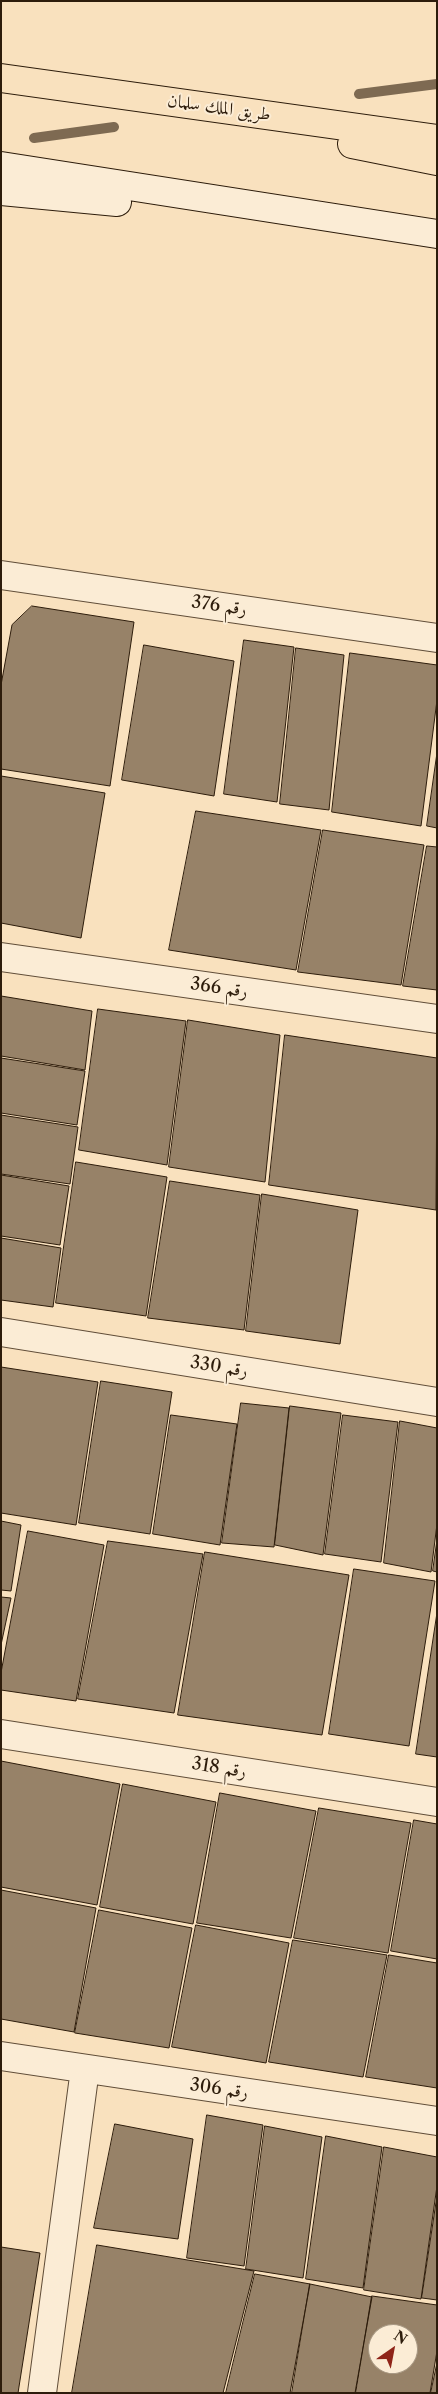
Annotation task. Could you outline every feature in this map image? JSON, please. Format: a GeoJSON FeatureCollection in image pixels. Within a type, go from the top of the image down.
{"type":"FeatureCollection","features":[{"type":"Feature","properties":{"kind":"highway","name":"طريق الملك سلمان"},"geometry":{"type":"LineString","coordinates":[[1,78],[437,139]]}},
{"type":"Feature","properties":{"kind":"highway"},"geometry":{"type":"LineString","coordinates":[[106,92],[437,161]]}},
{"type":"Feature","properties":{"kind":"street"},"geometry":{"type":"LineString","coordinates":[[1,166],[437,234]]}},
{"type":"Feature","properties":{"kind":"street"},"geometry":{"type":"LineString","coordinates":[[1,191],[388,227]]}},
{"type":"Feature","properties":{"kind":"street","name":"رقم 376"},"geometry":{"type":"LineString","coordinates":[[1,575],[437,638]]}},
{"type":"Feature","properties":{"kind":"street","name":"رقم 366"},"geometry":{"type":"LineString","coordinates":[[1,958],[437,1019]]}},
{"type":"Feature","properties":{"kind":"street","name":"رقم 330"},"geometry":{"type":"LineString","coordinates":[[1,1332],[437,1402]]}},
{"type":"Feature","properties":{"kind":"street","name":"رقم 318"},"geometry":{"type":"LineString","coordinates":[[1,1734],[437,1802]]}},
{"type":"Feature","properties":{"kind":"street","name":"رقم 306"},"geometry":{"type":"LineString","coordinates":[[1,2056],[437,2121]]}},
{"type":"Feature","properties":{"kind":"street"},"geometry":{"type":"LineString","coordinates":[[42,2393],[85,2069]]}},
{"type":"Feature","properties":{"kind":"building"},"geometry":{"type":"Polygon","coordinates":[[[32,606],[134,622],[110,786],[1,769],[1,685],[12,625],[32,606]]]}},
{"type":"Feature","properties":{"kind":"building"},"geometry":{"type":"Polygon","coordinates":[[[244,640],[294,647],[277,802],[224,794],[244,640]]]}},
{"type":"Feature","properties":{"kind":"building"},"geometry":{"type":"Polygon","coordinates":[[[144,645],[234,661],[214,796],[122,780],[144,645]]]}},
{"type":"Feature","properties":{"kind":"building"},"geometry":{"type":"Polygon","coordinates":[[[296,648],[344,655],[329,810],[280,804],[296,648]]]}},
{"type":"Feature","properties":{"kind":"building"},"geometry":{"type":"Polygon","coordinates":[[[350,653],[437,665],[437,700],[421,826],[332,812],[350,653]]]}},
{"type":"Feature","properties":{"kind":"building"},"geometry":{"type":"Polygon","coordinates":[[[437,753],[437,828],[427,826],[437,753]]]}},
{"type":"Feature","properties":{"kind":"building"},"geometry":{"type":"Polygon","coordinates":[[[1,776],[105,793],[81,938],[1,923],[1,776]]]}},
{"type":"Feature","properties":{"kind":"building"},"geometry":{"type":"Polygon","coordinates":[[[196,811],[321,830],[296,970],[169,950],[196,811]]]}},
{"type":"Feature","properties":{"kind":"building"},"geometry":{"type":"Polygon","coordinates":[[[323,830],[424,845],[401,985],[298,972],[323,830]]]}},
{"type":"Feature","properties":{"kind":"building"},"geometry":{"type":"Polygon","coordinates":[[[427,846],[437,847],[437,990],[403,986],[427,846]]]}},
{"type":"Feature","properties":{"kind":"building"},"geometry":{"type":"Polygon","coordinates":[[[1,996],[92,1011],[85,1070],[1,1056],[1,996]]]}},
{"type":"Feature","properties":{"kind":"building"},"geometry":{"type":"Polygon","coordinates":[[[98,1009],[186,1021],[167,1165],[79,1150],[98,1009]]]}},
{"type":"Feature","properties":{"kind":"building"},"geometry":{"type":"Polygon","coordinates":[[[188,1020],[280,1035],[265,1182],[169,1167],[188,1020]]]}},
{"type":"Feature","properties":{"kind":"building"},"geometry":{"type":"Polygon","coordinates":[[[285,1035],[437,1058],[436,1210],[269,1185],[285,1035]]]}},
{"type":"Feature","properties":{"kind":"building"},"geometry":{"type":"Polygon","coordinates":[[[1,1058],[85,1071],[77,1125],[1,1113],[1,1058]]]}},
{"type":"Feature","properties":{"kind":"building"},"geometry":{"type":"Polygon","coordinates":[[[1,1115],[78,1127],[70,1184],[1,1174],[1,1115]]]}},
{"type":"Feature","properties":{"kind":"building"},"geometry":{"type":"Polygon","coordinates":[[[76,1162],[167,1177],[146,1316],[56,1303],[76,1162]]]}},
{"type":"Feature","properties":{"kind":"building"},"geometry":{"type":"Polygon","coordinates":[[[1,1175],[69,1186],[60,1245],[1,1236],[1,1175]]]}},
{"type":"Feature","properties":{"kind":"building"},"geometry":{"type":"Polygon","coordinates":[[[170,1181],[260,1195],[244,1330],[148,1318],[170,1181]]]}},
{"type":"Feature","properties":{"kind":"building"},"geometry":{"type":"Polygon","coordinates":[[[262,1194],[358,1210],[340,1344],[246,1331],[262,1194]]]}},
{"type":"Feature","properties":{"kind":"building"},"geometry":{"type":"Polygon","coordinates":[[[1,1238],[61,1248],[53,1307],[1,1300],[1,1238]]]}},
{"type":"Feature","properties":{"kind":"building"},"geometry":{"type":"Polygon","coordinates":[[[1,1367],[98,1382],[76,1525],[1,1513],[1,1367]]]}},
{"type":"Feature","properties":{"kind":"building"},"geometry":{"type":"Polygon","coordinates":[[[101,1381],[172,1392],[150,1534],[79,1523],[101,1381]]]}},
{"type":"Feature","properties":{"kind":"building"},"geometry":{"type":"Polygon","coordinates":[[[241,1403],[289,1408],[274,1547],[222,1543],[241,1403]]]}},
{"type":"Feature","properties":{"kind":"building"},"geometry":{"type":"Polygon","coordinates":[[[290,1406],[341,1413],[323,1555],[275,1545],[290,1406]]]}},
{"type":"Feature","properties":{"kind":"building"},"geometry":{"type":"Polygon","coordinates":[[[171,1415],[237,1424],[220,1545],[153,1534],[171,1415]]]}},
{"type":"Feature","properties":{"kind":"building"},"geometry":{"type":"Polygon","coordinates":[[[343,1415],[398,1422],[381,1562],[325,1554],[343,1415]]]}},
{"type":"Feature","properties":{"kind":"building"},"geometry":{"type":"Polygon","coordinates":[[[400,1421],[437,1428],[437,1524],[431,1572],[384,1563],[400,1421]]]}},
{"type":"Feature","properties":{"kind":"building"},"geometry":{"type":"Polygon","coordinates":[[[1,1521],[21,1525],[11,1591],[1,1590],[1,1521]]]}},
{"type":"Feature","properties":{"kind":"building"},"geometry":{"type":"Polygon","coordinates":[[[28,1531],[104,1545],[76,1701],[1,1690],[1,1673],[28,1531]]]}},
{"type":"Feature","properties":{"kind":"building"},"geometry":{"type":"Polygon","coordinates":[[[437,1540],[437,1572],[433,1571],[437,1540]]]}},
{"type":"Feature","properties":{"kind":"building"},"geometry":{"type":"Polygon","coordinates":[[[108,1541],[203,1554],[174,1713],[78,1699],[108,1541]]]}},
{"type":"Feature","properties":{"kind":"building"},"geometry":{"type":"Polygon","coordinates":[[[205,1552],[349,1575],[322,1735],[178,1715],[205,1552]]]}},
{"type":"Feature","properties":{"kind":"building"},"geometry":{"type":"Polygon","coordinates":[[[354,1569],[435,1581],[409,1746],[329,1734],[354,1569]]]}},
{"type":"Feature","properties":{"kind":"building"},"geometry":{"type":"Polygon","coordinates":[[[1,1597],[11,1598],[1,1645],[1,1597]]]}},
{"type":"Feature","properties":{"kind":"building"},"geometry":{"type":"Polygon","coordinates":[[[437,1613],[437,1757],[416,1754],[437,1613]]]}},
{"type":"Feature","properties":{"kind":"building"},"geometry":{"type":"Polygon","coordinates":[[[1,1761],[120,1784],[97,1905],[1,1887],[1,1761]]]}},
{"type":"Feature","properties":{"kind":"building"},"geometry":{"type":"Polygon","coordinates":[[[123,1784],[216,1802],[193,1924],[100,1907],[123,1784]]]}},
{"type":"Feature","properties":{"kind":"building"},"geometry":{"type":"Polygon","coordinates":[[[220,1793],[316,1811],[291,1938],[197,1923],[220,1793]]]}},
{"type":"Feature","properties":{"kind":"building"},"geometry":{"type":"Polygon","coordinates":[[[319,1808],[411,1823],[388,1953],[294,1938],[319,1808]]]}},
{"type":"Feature","properties":{"kind":"building"},"geometry":{"type":"Polygon","coordinates":[[[414,1820],[437,1824],[437,1959],[391,1951],[414,1820]]]}},
{"type":"Feature","properties":{"kind":"building"},"geometry":{"type":"Polygon","coordinates":[[[1,1890],[96,1908],[74,2032],[1,2019],[1,1890]]]}},
{"type":"Feature","properties":{"kind":"building"},"geometry":{"type":"Polygon","coordinates":[[[99,1910],[192,1928],[169,2048],[75,2033],[99,1910]]]}},
{"type":"Feature","properties":{"kind":"building"},"geometry":{"type":"Polygon","coordinates":[[[196,1925],[289,1943],[266,2063],[172,2047],[196,1925]]]}},
{"type":"Feature","properties":{"kind":"building"},"geometry":{"type":"Polygon","coordinates":[[[293,1940],[387,1955],[363,2077],[269,2062],[293,1940]]]}},
{"type":"Feature","properties":{"kind":"building"},"geometry":{"type":"Polygon","coordinates":[[[389,1955],[437,1963],[437,2088],[366,2077],[389,1955]]]}},
{"type":"Feature","properties":{"kind":"building"},"geometry":{"type":"Polygon","coordinates":[[[207,2115],[263,2125],[244,2266],[187,2258],[207,2115]]]}},
{"type":"Feature","properties":{"kind":"building"},"geometry":{"type":"Polygon","coordinates":[[[115,2124],[193,2139],[178,2239],[94,2228],[115,2124]]]}},
{"type":"Feature","properties":{"kind":"building"},"geometry":{"type":"Polygon","coordinates":[[[265,2126],[322,2137],[303,2278],[246,2269],[265,2126]]]}},
{"type":"Feature","properties":{"kind":"building"},"geometry":{"type":"Polygon","coordinates":[[[326,2136],[382,2147],[363,2288],[306,2279],[326,2136]]]}},
{"type":"Feature","properties":{"kind":"building"},"geometry":{"type":"Polygon","coordinates":[[[384,2147],[437,2157],[437,2186],[421,2299],[364,2290],[384,2147]]]}},
{"type":"Feature","properties":{"kind":"building"},"geometry":{"type":"Polygon","coordinates":[[[437,2196],[437,2300],[422,2298],[437,2196]]]}},
{"type":"Feature","properties":{"kind":"building"},"geometry":{"type":"Polygon","coordinates":[[[97,2245],[254,2271],[223,2393],[72,2393],[97,2245]]]}},
{"type":"Feature","properties":{"kind":"building"},"geometry":{"type":"Polygon","coordinates":[[[1,2247],[40,2253],[18,2393],[1,2393],[1,2247]]]}},
{"type":"Feature","properties":{"kind":"building"},"geometry":{"type":"Polygon","coordinates":[[[255,2274],[310,2284],[290,2393],[226,2393],[255,2274]]]}},
{"type":"Feature","properties":{"kind":"building"},"geometry":{"type":"Polygon","coordinates":[[[310,2284],[372,2297],[355,2393],[292,2393],[310,2284]]]}},
{"type":"Feature","properties":{"kind":"building"},"geometry":{"type":"Polygon","coordinates":[[[372,2296],[437,2305],[437,2351],[430,2393],[356,2393],[372,2296]]]}},
{"type":"Feature","properties":{"kind":"building"},"geometry":{"type":"Polygon","coordinates":[[[437,2363],[437,2393],[431,2393],[437,2363]]]}},
{"type":"Feature","properties":{"kind":"waterway"},"geometry":{"type":"LineString","coordinates":[[359,94],[437,84]]}},
{"type":"Feature","properties":{"kind":"waterway"},"geometry":{"type":"LineString","coordinates":[[34,138],[114,127]]}}]}
